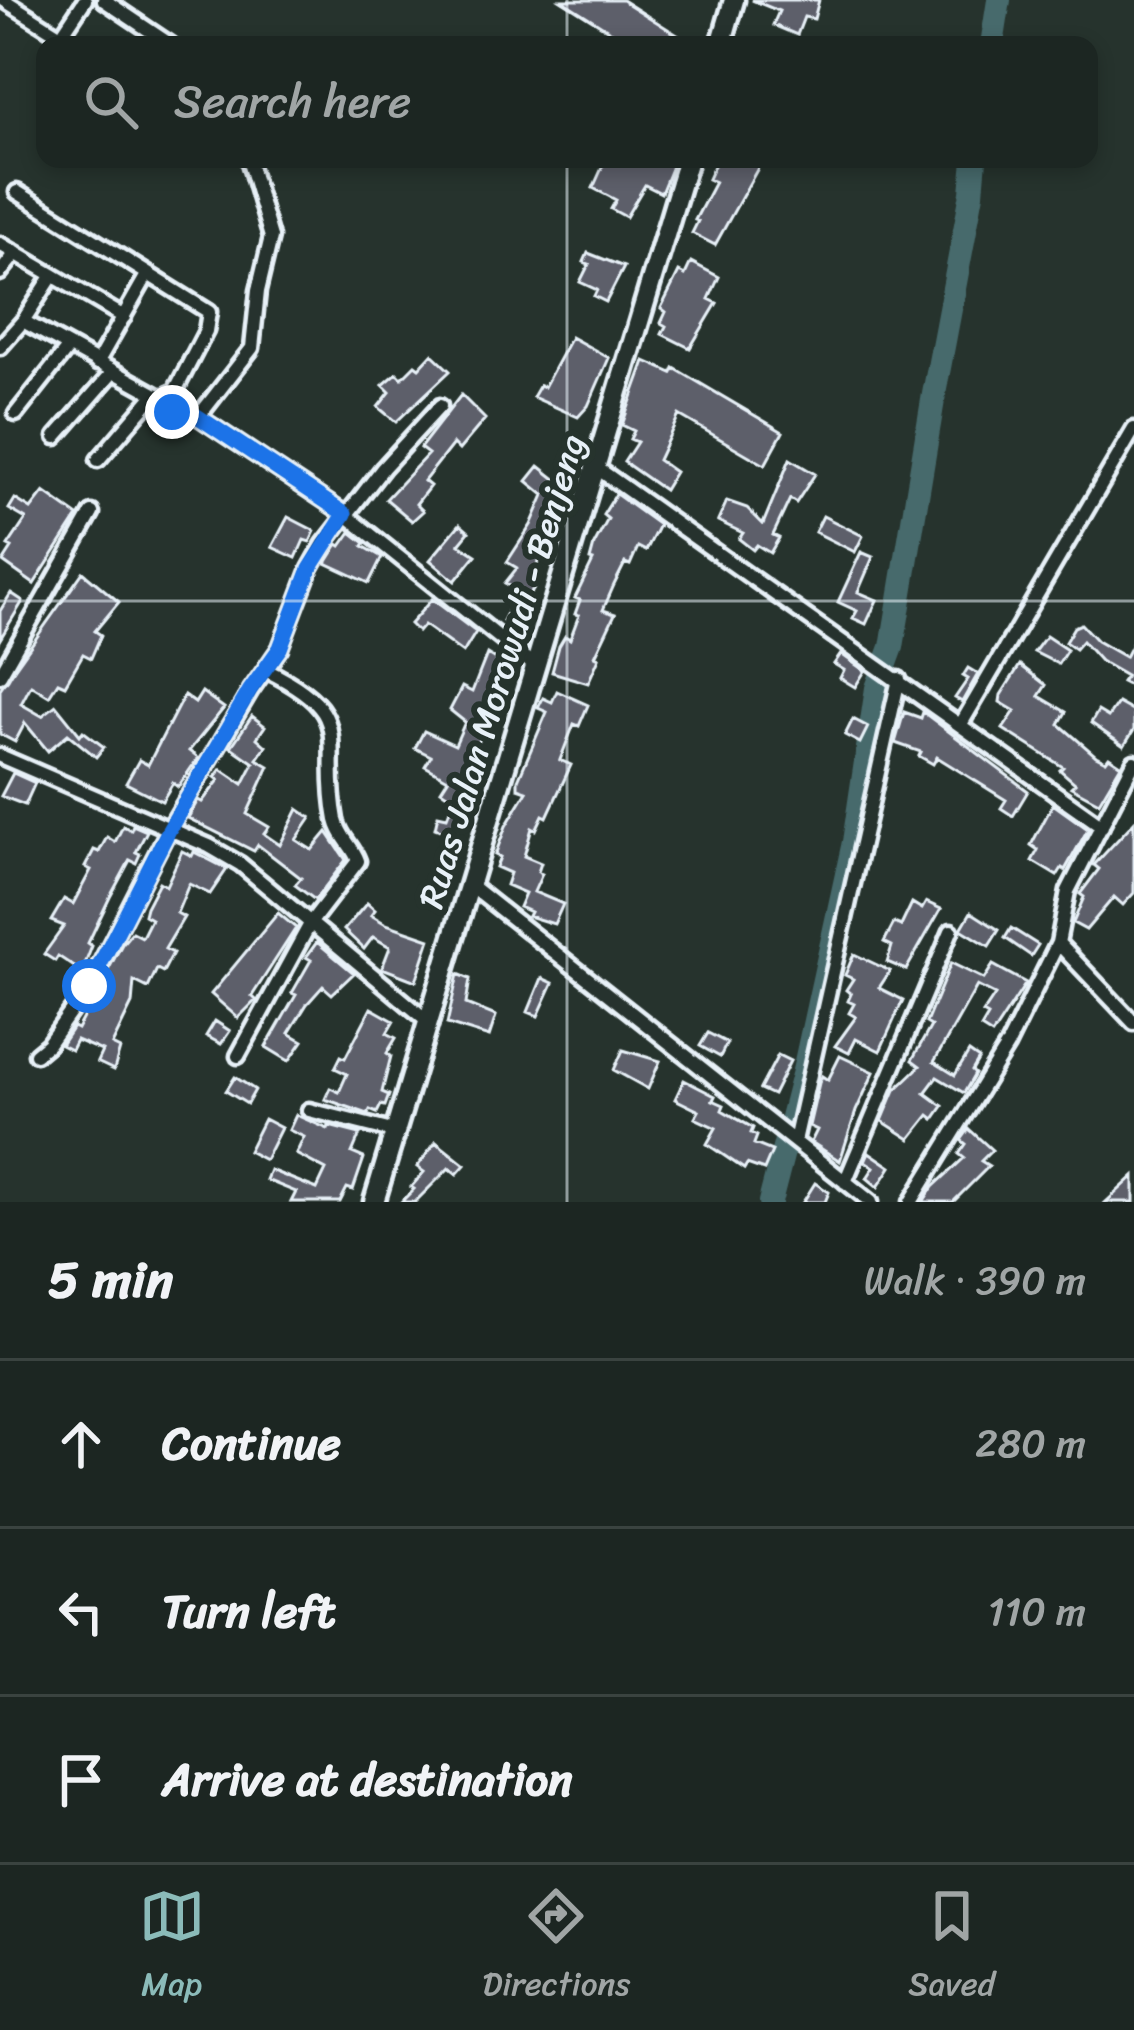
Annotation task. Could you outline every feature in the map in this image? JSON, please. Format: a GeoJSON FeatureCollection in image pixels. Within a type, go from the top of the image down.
{"type":"FeatureCollection","features":[{"type":"Feature","properties":{"kind":"main road"},"geometry":{"type":"LineString","coordinates":[[724,36],[734,0]]}},
{"type":"Feature","properties":{"kind":"main road","name":"Ruas Jalan Morowudi - Benjeng"},"geometry":{"type":"LineString","coordinates":[[374,1202],[685,168]]}},
{"type":"Feature","properties":{"kind":"street"},"geometry":{"type":"LineString","coordinates":[[4,0],[62,36],[86,0]]}},
{"type":"Feature","properties":{"kind":"street"},"geometry":{"type":"LineString","coordinates":[[104,0],[158,36]]}},
{"type":"Feature","properties":{"kind":"street"},"geometry":{"type":"LineString","coordinates":[[199,416],[252,348],[258,291],[272,237],[251,168]]}},
{"type":"Feature","properties":{"kind":"street"},"geometry":{"type":"LineString","coordinates":[[16,192],[209,312],[211,319],[169,398],[98,460]]}},
{"type":"Feature","properties":{"kind":"street"},"geometry":{"type":"LineString","coordinates":[[0,244],[124,316]]}},
{"type":"Feature","properties":{"kind":"street"},"geometry":{"type":"LineString","coordinates":[[0,273],[16,253]]}},
{"type":"Feature","properties":{"kind":"street"},"geometry":{"type":"LineString","coordinates":[[0,347],[53,275]]}},
{"type":"Feature","properties":{"kind":"street"},"geometry":{"type":"LineString","coordinates":[[97,363],[147,275]]}},
{"type":"Feature","properties":{"kind":"street"},"geometry":{"type":"LineString","coordinates":[[23,321],[169,398],[345,514],[536,667]]}},
{"type":"Feature","properties":{"kind":"street"},"geometry":{"type":"LineString","coordinates":[[16,414],[68,348]]}},
{"type":"Feature","properties":{"kind":"street"},"geometry":{"type":"LineString","coordinates":[[56,437],[113,372]]}},
{"type":"Feature","properties":{"kind":"street"},"geometry":{"type":"LineString","coordinates":[[36,1054],[89,986],[169,830],[292,624],[310,569],[345,514],[440,406]]}},
{"type":"Feature","properties":{"kind":"street"},"geometry":{"type":"LineString","coordinates":[[961,724],[1134,429]]}},
{"type":"Feature","properties":{"kind":"street"},"geometry":{"type":"LineString","coordinates":[[597,468],[1102,826]]}},
{"type":"Feature","properties":{"kind":"street"},"geometry":{"type":"LineString","coordinates":[[0,674],[92,513]]}},
{"type":"Feature","properties":{"kind":"street"},"geometry":{"type":"LineString","coordinates":[[238,1056],[311,922],[358,861],[338,826],[332,790],[333,732],[327,713],[302,687],[266,670]]}},
{"type":"Feature","properties":{"kind":"street"},"geometry":{"type":"LineString","coordinates":[[796,1141],[899,679]]}},
{"type":"Feature","properties":{"kind":"street"},"geometry":{"type":"LineString","coordinates":[[0,756],[241,864],[429,1022]]}},
{"type":"Feature","properties":{"kind":"street"},"geometry":{"type":"LineString","coordinates":[[911,1202],[1006,1046],[1058,943],[1068,891],[1134,762]]}},
{"type":"Feature","properties":{"kind":"street"},"geometry":{"type":"LineString","coordinates":[[471,886],[872,1202]]}},
{"type":"Feature","properties":{"kind":"street"},"geometry":{"type":"LineString","coordinates":[[845,1182],[951,932]]}},
{"type":"Feature","properties":{"kind":"street"},"geometry":{"type":"LineString","coordinates":[[1058,943],[1134,1023]]}},
{"type":"Feature","properties":{"kind":"street"},"geometry":{"type":"LineString","coordinates":[[309,1110],[396,1132]]}},
{"type":"Feature","properties":{"kind":"building"},"geometry":{"type":"Polygon","coordinates":[[[561,0],[622,0],[679,36],[618,36],[561,0]]]}},
{"type":"Feature","properties":{"kind":"building"},"geometry":{"type":"Polygon","coordinates":[[[752,0],[819,0],[814,19],[804,17],[797,35],[773,25],[779,11],[752,0]]]}},
{"type":"Feature","properties":{"kind":"building"},"geometry":{"type":"Polygon","coordinates":[[[602,168],[671,168],[661,193],[645,185],[626,217],[611,209],[616,200],[593,188],[602,168]]]}},
{"type":"Feature","properties":{"kind":"building"},"geometry":{"type":"Polygon","coordinates":[[[713,168],[758,168],[715,245],[692,233],[715,182],[708,179],[713,168]]]}},
{"type":"Feature","properties":{"kind":"building"},"geometry":{"type":"Polygon","coordinates":[[[588,253],[624,267],[606,302],[594,296],[597,290],[580,282],[589,264],[584,262],[588,253]]]}},
{"type":"Feature","properties":{"kind":"building"},"geometry":{"type":"Polygon","coordinates":[[[691,262],[719,277],[709,299],[717,303],[690,348],[662,334],[666,312],[661,308],[679,272],[685,275],[691,262]]]}},
{"type":"Feature","properties":{"kind":"building"},"geometry":{"type":"Polygon","coordinates":[[[571,337],[609,358],[588,406],[578,417],[533,397],[540,385],[544,387],[571,337]]]}},
{"type":"Feature","properties":{"kind":"building"},"geometry":{"type":"Polygon","coordinates":[[[432,354],[450,371],[396,422],[378,407],[390,392],[383,385],[397,373],[402,378],[415,365],[419,368],[432,354]]]}},
{"type":"Feature","properties":{"kind":"building"},"geometry":{"type":"Polygon","coordinates":[[[645,361],[672,373],[674,368],[783,432],[765,465],[679,415],[658,460],[675,472],[664,490],[624,462],[637,442],[630,439],[634,431],[622,425],[645,361]]]}},
{"type":"Feature","properties":{"kind":"building"},"geometry":{"type":"Polygon","coordinates":[[[461,395],[485,419],[459,450],[453,444],[424,481],[430,486],[416,504],[423,511],[412,521],[386,499],[428,454],[420,448],[461,395]]]}},
{"type":"Feature","properties":{"kind":"building"},"geometry":{"type":"Polygon","coordinates":[[[790,459],[815,474],[796,503],[790,499],[770,553],[757,545],[753,550],[739,539],[743,533],[718,521],[727,501],[747,508],[763,524],[790,459]]]}},
{"type":"Feature","properties":{"kind":"building"},"geometry":{"type":"Polygon","coordinates":[[[539,466],[573,493],[553,513],[557,515],[545,538],[551,541],[527,583],[534,588],[512,627],[503,621],[518,591],[505,583],[517,568],[507,562],[544,495],[527,481],[539,466]]]}},
{"type":"Feature","properties":{"kind":"building"},"geometry":{"type":"Polygon","coordinates":[[[44,492],[78,516],[34,584],[3,562],[26,519],[9,509],[15,499],[31,509],[44,492]]]}},
{"type":"Feature","properties":{"kind":"building"},"geometry":{"type":"Polygon","coordinates":[[[616,494],[659,525],[646,551],[638,547],[614,585],[603,610],[615,614],[588,683],[552,672],[559,646],[565,636],[570,639],[579,615],[575,614],[580,600],[575,598],[608,519],[603,515],[616,494]]]}},
{"type":"Feature","properties":{"kind":"building"},"geometry":{"type":"Polygon","coordinates":[[[823,516],[863,536],[855,552],[815,532],[823,516]]]}},
{"type":"Feature","properties":{"kind":"building"},"geometry":{"type":"Polygon","coordinates":[[[288,517],[315,531],[310,542],[304,540],[296,558],[272,547],[288,517]]]}},
{"type":"Feature","properties":{"kind":"building"},"geometry":{"type":"Polygon","coordinates":[[[460,524],[469,532],[459,544],[476,555],[455,581],[430,560],[460,524]]]}},
{"type":"Feature","properties":{"kind":"building"},"geometry":{"type":"Polygon","coordinates":[[[351,532],[382,557],[369,583],[326,563],[351,532]]]}},
{"type":"Feature","properties":{"kind":"building"},"geometry":{"type":"Polygon","coordinates":[[[861,552],[873,557],[858,592],[877,600],[866,624],[853,618],[857,611],[838,602],[861,552]]]}},
{"type":"Feature","properties":{"kind":"building"},"geometry":{"type":"Polygon","coordinates":[[[83,572],[119,602],[95,631],[101,635],[91,658],[83,654],[65,685],[58,682],[49,696],[31,685],[21,704],[42,716],[56,705],[80,735],[83,731],[104,747],[96,757],[68,734],[48,751],[25,723],[15,742],[0,734],[0,689],[83,572]]]}},
{"type":"Feature","properties":{"kind":"building"},"geometry":{"type":"Polygon","coordinates":[[[11,593],[23,601],[0,639],[0,611],[11,593]]]}},
{"type":"Feature","properties":{"kind":"building"},"geometry":{"type":"Polygon","coordinates":[[[432,599],[476,632],[463,653],[424,625],[418,632],[410,624],[432,599]]]}},
{"type":"Feature","properties":{"kind":"building"},"geometry":{"type":"Polygon","coordinates":[[[1081,624],[1097,641],[1125,657],[1134,640],[1134,688],[1082,641],[1075,649],[1065,642],[1081,624]]]}},
{"type":"Feature","properties":{"kind":"building"},"geometry":{"type":"Polygon","coordinates":[[[1046,636],[1067,650],[1058,664],[1034,652],[1046,636]]]}},
{"type":"Feature","properties":{"kind":"building"},"geometry":{"type":"Polygon","coordinates":[[[487,654],[510,668],[492,700],[499,703],[473,752],[481,756],[453,798],[441,790],[448,779],[425,766],[431,756],[415,748],[424,731],[455,745],[465,722],[450,710],[462,687],[472,692],[487,654]]]}},
{"type":"Feature","properties":{"kind":"building"},"geometry":{"type":"Polygon","coordinates":[[[841,654],[865,671],[855,687],[840,678],[844,670],[834,664],[841,654]]]}},
{"type":"Feature","properties":{"kind":"building"},"geometry":{"type":"Polygon","coordinates":[[[1020,665],[1046,685],[1039,696],[1066,712],[1059,724],[1096,756],[1121,765],[1099,802],[1071,787],[1075,783],[1060,770],[1063,767],[1003,729],[1015,711],[1000,702],[1001,695],[1020,665]]]}},
{"type":"Feature","properties":{"kind":"building"},"geometry":{"type":"Polygon","coordinates":[[[968,668],[978,674],[962,702],[955,698],[968,679],[963,676],[968,668]]]}},
{"type":"Feature","properties":{"kind":"building"},"geometry":{"type":"Polygon","coordinates":[[[557,691],[588,705],[579,726],[574,724],[560,760],[571,765],[547,817],[543,815],[536,830],[532,828],[524,856],[541,863],[534,892],[563,904],[554,924],[528,916],[530,912],[519,907],[525,893],[506,885],[510,873],[496,867],[500,857],[495,855],[527,791],[518,788],[518,780],[547,712],[538,708],[543,698],[552,702],[557,691]]]}},
{"type":"Feature","properties":{"kind":"building"},"geometry":{"type":"Polygon","coordinates":[[[202,692],[224,708],[189,751],[198,758],[178,787],[173,783],[162,801],[126,783],[139,760],[148,765],[184,695],[195,703],[202,692]]]}},
{"type":"Feature","properties":{"kind":"building"},"geometry":{"type":"Polygon","coordinates":[[[1118,703],[1134,712],[1134,730],[1124,746],[1091,723],[1098,711],[1108,717],[1118,703]]]}},
{"type":"Feature","properties":{"kind":"building"},"geometry":{"type":"Polygon","coordinates":[[[904,712],[921,718],[923,712],[1028,791],[1013,816],[1001,808],[1006,800],[937,757],[933,764],[919,756],[921,752],[895,743],[904,712]]]}},
{"type":"Feature","properties":{"kind":"building"},"geometry":{"type":"Polygon","coordinates":[[[252,716],[265,726],[257,738],[266,746],[257,759],[269,766],[247,814],[269,827],[264,834],[280,845],[298,809],[311,818],[296,840],[312,850],[327,832],[346,860],[315,900],[295,885],[301,878],[258,845],[254,851],[188,818],[198,800],[202,802],[219,780],[215,777],[221,769],[243,784],[254,763],[231,747],[252,716]]]}},
{"type":"Feature","properties":{"kind":"building"},"geometry":{"type":"Polygon","coordinates":[[[853,719],[868,727],[860,743],[845,735],[853,719]]]}},
{"type":"Feature","properties":{"kind":"building"},"geometry":{"type":"Polygon","coordinates":[[[13,773],[35,783],[25,805],[1,796],[13,773]]]}},
{"type":"Feature","properties":{"kind":"building"},"geometry":{"type":"Polygon","coordinates":[[[452,804],[468,810],[456,836],[435,828],[438,815],[447,817],[452,804]]]}},
{"type":"Feature","properties":{"kind":"building"},"geometry":{"type":"Polygon","coordinates":[[[1053,804],[1088,829],[1057,876],[1032,861],[1038,850],[1031,845],[1053,804]]]}},
{"type":"Feature","properties":{"kind":"building"},"geometry":{"type":"Polygon","coordinates":[[[1134,822],[1134,893],[1123,905],[1114,897],[1086,930],[1073,923],[1084,897],[1080,894],[1099,869],[1094,865],[1134,822]]]}},
{"type":"Feature","properties":{"kind":"building"},"geometry":{"type":"Polygon","coordinates":[[[133,825],[147,831],[136,852],[140,854],[136,863],[130,860],[110,897],[88,943],[92,946],[82,972],[58,956],[55,961],[44,954],[64,926],[51,921],[64,899],[73,904],[91,870],[85,867],[94,850],[99,852],[107,837],[115,842],[123,826],[131,830],[133,825]]]}},
{"type":"Feature","properties":{"kind":"building"},"geometry":{"type":"Polygon","coordinates":[[[182,851],[227,869],[210,894],[189,884],[177,913],[184,917],[165,949],[173,953],[163,972],[157,969],[148,988],[134,981],[132,1004],[112,1045],[120,1049],[114,1070],[97,1062],[102,1051],[76,1040],[71,1050],[61,1045],[73,1027],[77,1029],[122,944],[132,932],[142,937],[151,919],[144,915],[146,907],[159,882],[166,886],[182,851]]]}},
{"type":"Feature","properties":{"kind":"building"},"geometry":{"type":"Polygon","coordinates":[[[926,902],[941,909],[906,970],[887,962],[892,946],[884,942],[894,923],[901,926],[912,903],[922,909],[926,902]]]}},
{"type":"Feature","properties":{"kind":"building"},"geometry":{"type":"Polygon","coordinates":[[[367,903],[375,910],[371,915],[386,924],[430,939],[416,981],[382,968],[390,947],[373,937],[364,949],[344,930],[367,903]]]}},
{"type":"Feature","properties":{"kind":"building"},"geometry":{"type":"Polygon","coordinates":[[[971,912],[999,930],[989,946],[961,929],[971,912]]]}},
{"type":"Feature","properties":{"kind":"building"},"geometry":{"type":"Polygon","coordinates":[[[278,913],[296,928],[252,996],[256,1000],[238,1018],[211,994],[278,913]]]}},
{"type":"Feature","properties":{"kind":"building"},"geometry":{"type":"Polygon","coordinates":[[[1011,928],[1038,945],[1031,956],[1005,938],[1011,928]]]}},
{"type":"Feature","properties":{"kind":"building"},"geometry":{"type":"Polygon","coordinates":[[[317,942],[354,973],[332,994],[323,986],[307,1004],[289,1033],[303,1041],[289,1061],[266,1047],[296,995],[292,993],[311,960],[306,957],[317,942]]]}},
{"type":"Feature","properties":{"kind":"building"},"geometry":{"type":"Polygon","coordinates":[[[854,954],[890,971],[879,988],[903,1000],[880,1051],[856,1039],[849,1053],[835,1046],[856,1017],[849,1013],[854,1004],[848,1001],[851,994],[846,990],[853,979],[845,975],[854,954]]]}},
{"type":"Feature","properties":{"kind":"building"},"geometry":{"type":"Polygon","coordinates":[[[951,963],[984,979],[993,965],[1026,983],[992,1035],[981,1028],[988,1016],[983,1013],[995,995],[977,986],[934,1062],[955,1075],[969,1052],[979,1059],[972,1071],[975,1074],[964,1093],[937,1077],[925,1093],[943,1106],[910,1139],[882,1121],[895,1090],[920,1066],[912,1060],[931,1026],[926,1023],[951,963]]]}},
{"type":"Feature","properties":{"kind":"building"},"geometry":{"type":"Polygon","coordinates":[[[458,974],[470,979],[466,1004],[496,1016],[489,1037],[447,1024],[458,974]]]}},
{"type":"Feature","properties":{"kind":"building"},"geometry":{"type":"Polygon","coordinates":[[[542,978],[553,983],[538,1016],[528,1012],[542,978]]]}},
{"type":"Feature","properties":{"kind":"building"},"geometry":{"type":"Polygon","coordinates":[[[371,1008],[394,1021],[387,1033],[396,1038],[387,1053],[391,1056],[382,1092],[389,1095],[385,1106],[368,1114],[325,1099],[330,1088],[339,1092],[347,1074],[335,1068],[371,1008]]]}},
{"type":"Feature","properties":{"kind":"building"},"geometry":{"type":"Polygon","coordinates":[[[215,1021],[230,1031],[221,1044],[206,1036],[215,1021]]]}},
{"type":"Feature","properties":{"kind":"building"},"geometry":{"type":"Polygon","coordinates":[[[708,1033],[727,1043],[720,1057],[700,1046],[708,1033]]]}},
{"type":"Feature","properties":{"kind":"building"},"geometry":{"type":"Polygon","coordinates":[[[623,1050],[660,1061],[648,1089],[614,1070],[623,1050]]]}},
{"type":"Feature","properties":{"kind":"building"},"geometry":{"type":"Polygon","coordinates":[[[778,1055],[790,1061],[773,1095],[760,1089],[778,1055]]]}},
{"type":"Feature","properties":{"kind":"building"},"geometry":{"type":"Polygon","coordinates":[[[840,1056],[874,1072],[840,1161],[811,1142],[817,1130],[809,1126],[822,1076],[828,1080],[840,1056]]]}},
{"type":"Feature","properties":{"kind":"building"},"geometry":{"type":"Polygon","coordinates":[[[235,1077],[255,1090],[247,1104],[226,1091],[235,1077]]]}},
{"type":"Feature","properties":{"kind":"building"},"geometry":{"type":"Polygon","coordinates":[[[684,1080],[715,1096],[713,1100],[724,1105],[722,1110],[753,1128],[754,1144],[772,1151],[764,1170],[747,1164],[744,1169],[707,1144],[716,1128],[695,1118],[699,1111],[675,1099],[684,1080]]]}},
{"type":"Feature","properties":{"kind":"building"},"geometry":{"type":"Polygon","coordinates":[[[296,1115],[328,1129],[360,1134],[352,1153],[364,1158],[353,1190],[347,1188],[340,1202],[291,1202],[296,1192],[266,1180],[270,1170],[317,1189],[326,1170],[296,1154],[304,1137],[289,1130],[296,1115]]]}},
{"type":"Feature","properties":{"kind":"building"},"geometry":{"type":"Polygon","coordinates":[[[264,1119],[281,1128],[265,1160],[248,1151],[264,1119]]]}},
{"type":"Feature","properties":{"kind":"building"},"geometry":{"type":"Polygon","coordinates":[[[969,1129],[992,1150],[981,1161],[989,1166],[953,1202],[923,1202],[964,1158],[959,1154],[966,1144],[961,1140],[969,1129]]]}},
{"type":"Feature","properties":{"kind":"building"},"geometry":{"type":"Polygon","coordinates":[[[436,1142],[465,1165],[457,1174],[449,1168],[415,1202],[401,1202],[424,1172],[417,1167],[436,1142]]]}},
{"type":"Feature","properties":{"kind":"building"},"geometry":{"type":"Polygon","coordinates":[[[869,1152],[891,1167],[878,1187],[867,1178],[874,1167],[865,1161],[869,1152]]]}},
{"type":"Feature","properties":{"kind":"building"},"geometry":{"type":"Polygon","coordinates":[[[1134,1176],[1134,1202],[1106,1202],[1134,1176]]]}},
{"type":"Feature","properties":{"kind":"building"},"geometry":{"type":"Polygon","coordinates":[[[815,1183],[829,1192],[825,1202],[803,1202],[815,1183]]]}},
{"type":"Feature","properties":{"kind":"waterway"},"geometry":{"type":"LineString","coordinates":[[993,36],[999,0]]}},
{"type":"Feature","properties":{"kind":"waterway"},"geometry":{"type":"LineString","coordinates":[[770,1202],[854,842],[877,688],[892,647],[974,168]]}},
{"type":"Feature","properties":{"kind":"route"},"geometry":{"type":"LineString","coordinates":[[89,986],[169,830],[250,690],[280,648],[310,569],[345,514],[182,406],[172,412]]}}]}
